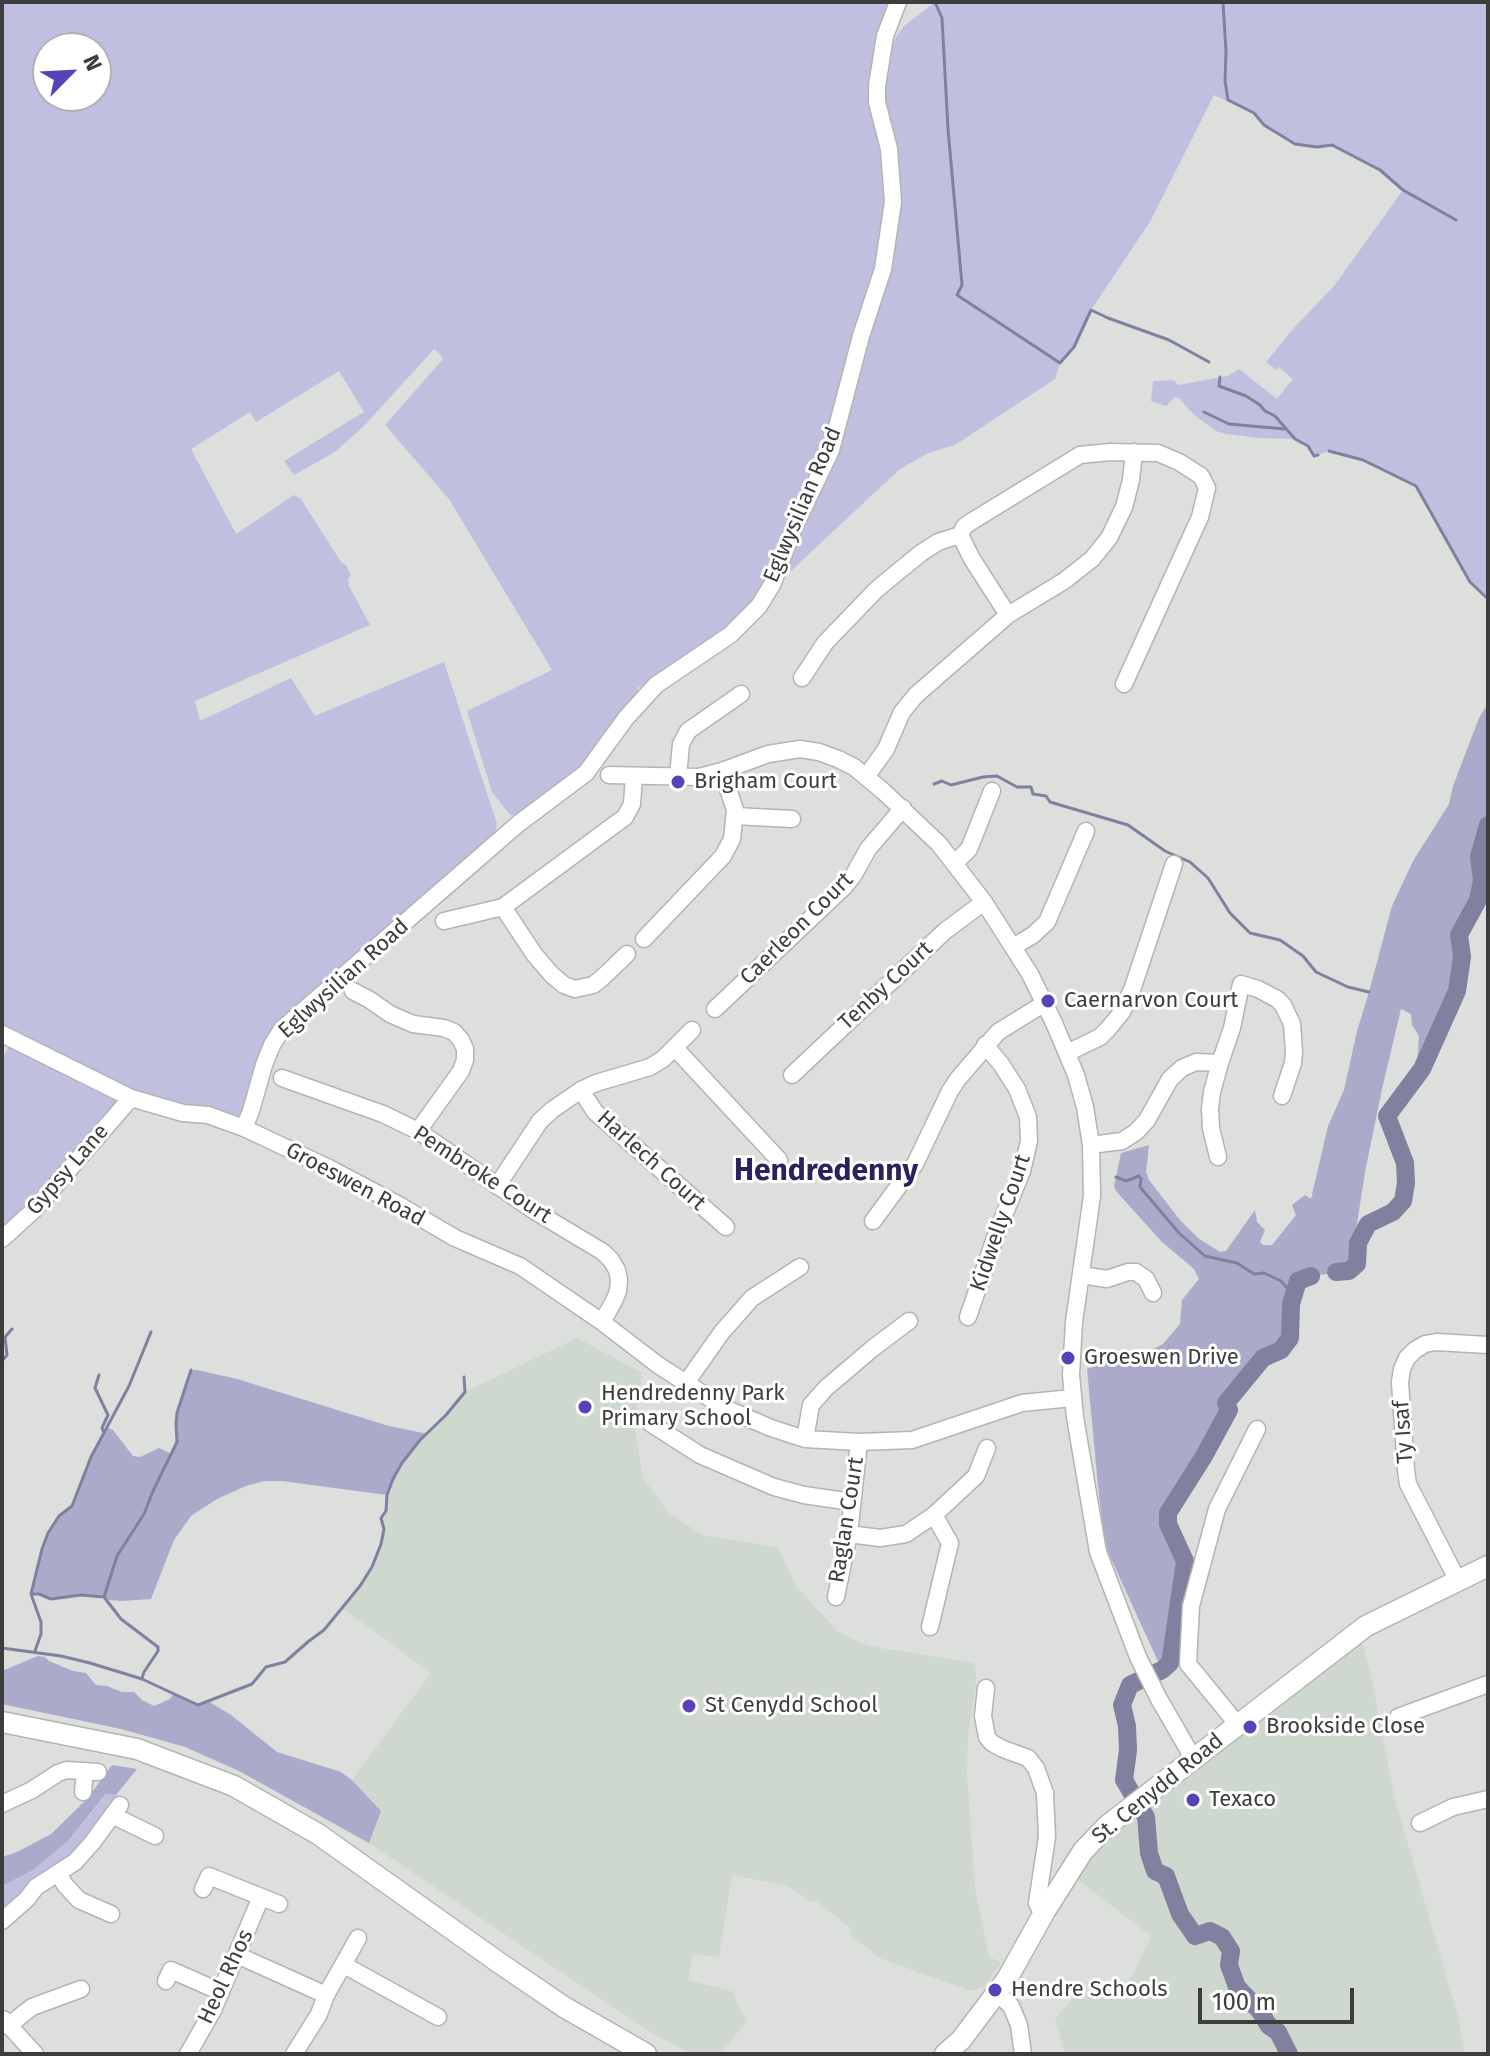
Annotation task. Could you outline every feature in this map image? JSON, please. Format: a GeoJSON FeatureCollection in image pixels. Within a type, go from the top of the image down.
{"type":"FeatureCollection","features":[{"type":"Feature","properties":{"kind":"main road","name":"St. Cenydd Road"},"geometry":{"type":"LineString","coordinates":[[945,2054],[961,2040],[1007,1979],[1045,1911],[1091,1840],[1152,1789],[1366,1626],[1488,1566]]}},
{"type":"Feature","properties":{"kind":"main road"},"geometry":{"type":"LineString","coordinates":[[2,1722],[137,1749],[234,1786],[318,1834],[564,2007],[646,2054]]}},
{"type":"Feature","properties":{"kind":"street","name":"Eglwysilian Road"},"geometry":{"type":"LineString","coordinates":[[244,1128],[264,1065],[282,1029],[518,824],[586,773],[626,718],[656,685],[730,635],[759,606],[773,583],[792,532],[831,450],[861,336],[883,269],[893,202],[889,149],[877,102],[877,86],[885,36],[898,2]]}},
{"type":"Feature","properties":{"kind":"street"},"geometry":{"type":"LineString","coordinates":[[866,777],[886,749],[895,724],[909,703],[1008,615],[1064,581],[1092,559],[1109,538],[1124,507],[1134,452]]}},
{"type":"Feature","properties":{"kind":"street"},"geometry":{"type":"LineString","coordinates":[[802,678],[825,643],[877,589],[938,542],[960,535],[969,523],[1080,455],[1158,453],[1201,476],[1207,488],[1200,517],[1124,684]]}},
{"type":"Feature","properties":{"kind":"street"},"geometry":{"type":"LineString","coordinates":[[960,535],[1008,615]]}},
{"type":"Feature","properties":{"kind":"street"},"geometry":{"type":"LineString","coordinates":[[678,777],[681,744],[688,731],[741,694]]}},
{"type":"Feature","properties":{"kind":"street"},"geometry":{"type":"LineString","coordinates":[[609,775],[699,777],[768,754],[800,749],[838,759],[866,777],[903,808],[955,863],[1013,947],[1045,1003],[1067,1053],[1085,1107],[1091,1145],[1092,1196],[1071,1356],[1072,1398],[1098,1552],[1138,1657],[1193,1758]]}},
{"type":"Feature","properties":{"kind":"street"},"geometry":{"type":"LineString","coordinates":[[644,939],[723,856],[732,839],[735,816],[722,771]]}},
{"type":"Feature","properties":{"kind":"street"},"geometry":{"type":"LineString","coordinates":[[444,921],[503,907],[625,817],[632,804],[634,776]]}},
{"type":"Feature","properties":{"kind":"street"},"geometry":{"type":"LineString","coordinates":[[955,863],[969,849],[992,791]]}},
{"type":"Feature","properties":{"kind":"street","name":"Caerleon Court"},"geometry":{"type":"LineString","coordinates":[[715,1009],[844,887],[868,849],[903,808]]}},
{"type":"Feature","properties":{"kind":"street"},"geometry":{"type":"LineString","coordinates":[[735,816],[792,819]]}},
{"type":"Feature","properties":{"kind":"street"},"geometry":{"type":"LineString","coordinates":[[1013,947],[1047,922],[1086,831]]}},
{"type":"Feature","properties":{"kind":"street"},"geometry":{"type":"LineString","coordinates":[[1067,1053],[1100,1037],[1122,1012],[1174,864]]}},
{"type":"Feature","properties":{"kind":"street","name":"Tenby Court"},"geometry":{"type":"LineString","coordinates":[[792,1075],[945,931],[984,902]]}},
{"type":"Feature","properties":{"kind":"street"},"geometry":{"type":"LineString","coordinates":[[503,907],[534,954],[564,985],[575,989],[593,985],[627,954]]}},
{"type":"Feature","properties":{"kind":"street"},"geometry":{"type":"LineString","coordinates":[[1218,1157],[1211,1128],[1212,1092],[1232,1028],[1241,984],[1269,993],[1288,1013],[1294,1037],[1293,1063],[1282,1096]]}},
{"type":"Feature","properties":{"kind":"street"},"geometry":{"type":"LineString","coordinates":[[353,991],[390,1014],[413,1024],[444,1028],[454,1032],[461,1040],[465,1049],[461,1071],[418,1131]]}},
{"type":"Feature","properties":{"kind":"street"},"geometry":{"type":"LineString","coordinates":[[873,1221],[915,1164],[950,1091],[985,1045],[1009,1024],[1045,1003]]}},
{"type":"Feature","properties":{"kind":"street"},"geometry":{"type":"LineString","coordinates":[[497,1186],[540,1121],[559,1105],[596,1083],[650,1067],[663,1059],[692,1030]]}},
{"type":"Feature","properties":{"kind":"street","name":"Groeswen Road"},"geometry":{"type":"LineString","coordinates":[[2,1034],[131,1098],[183,1113],[208,1115],[244,1128],[329,1168],[455,1238],[520,1266],[686,1383]]}},
{"type":"Feature","properties":{"kind":"street","name":"Kidwelly Court"},"geometry":{"type":"LineString","coordinates":[[968,1317],[1022,1171],[1029,1141],[1028,1117],[1017,1089],[985,1045]]}},
{"type":"Feature","properties":{"kind":"street"},"geometry":{"type":"LineString","coordinates":[[675,1048],[779,1160]]}},
{"type":"Feature","properties":{"kind":"street"},"geometry":{"type":"LineString","coordinates":[[1091,1145],[1122,1141],[1136,1132],[1147,1120],[1170,1079],[1182,1068],[1196,1062],[1220,1063]]}},
{"type":"Feature","properties":{"kind":"street","name":"Pembroke Court"},"geometry":{"type":"LineString","coordinates":[[282,1078],[383,1114],[418,1131],[497,1186],[603,1252],[617,1270],[618,1291],[602,1322]]}},
{"type":"Feature","properties":{"kind":"street","name":"Harlech Court"},"geometry":{"type":"LineString","coordinates":[[581,1090],[595,1112],[726,1227]]}},
{"type":"Feature","properties":{"kind":"street","name":"Gypsy Lane"},"geometry":{"type":"LineString","coordinates":[[2,1239],[34,1210],[131,1098]]}},
{"type":"Feature","properties":{"kind":"street"},"geometry":{"type":"LineString","coordinates":[[800,1267],[752,1298],[722,1332],[686,1383],[725,1408],[771,1428],[805,1439],[859,1442],[912,1440],[1022,1403],[1072,1398]]}},
{"type":"Feature","properties":{"kind":"street"},"geometry":{"type":"LineString","coordinates":[[1081,1275],[1107,1279],[1136,1272],[1146,1279],[1153,1293]]}},
{"type":"Feature","properties":{"kind":"street"},"geometry":{"type":"LineString","coordinates":[[805,1439],[811,1405],[826,1388],[909,1321]]}},
{"type":"Feature","properties":{"kind":"street","name":"Ty Isaf"},"geometry":{"type":"LineString","coordinates":[[1458,1581],[1413,1496],[1406,1470],[1400,1382],[1407,1358],[1425,1344],[1488,1345]]}},
{"type":"Feature","properties":{"kind":"street"},"geometry":{"type":"LineString","coordinates":[[650,1423],[700,1455],[774,1487],[852,1502]]}},
{"type":"Feature","properties":{"kind":"street"},"geometry":{"type":"LineString","coordinates":[[1238,1725],[1188,1664],[1191,1606],[1217,1509],[1257,1429]]}},
{"type":"Feature","properties":{"kind":"street","name":"Raglan Court"},"geometry":{"type":"LineString","coordinates":[[836,1597],[849,1534],[859,1442]]}},
{"type":"Feature","properties":{"kind":"street"},"geometry":{"type":"LineString","coordinates":[[849,1534],[880,1538],[906,1534],[934,1515],[976,1476],[987,1448]]}},
{"type":"Feature","properties":{"kind":"street"},"geometry":{"type":"LineString","coordinates":[[930,1627],[950,1543],[934,1515]]}},
{"type":"Feature","properties":{"kind":"street"},"geometry":{"type":"LineString","coordinates":[[1398,1717],[1488,1684]]}},
{"type":"Feature","properties":{"kind":"street"},"geometry":{"type":"LineString","coordinates":[[986,1688],[983,1716],[987,1737],[996,1746],[1028,1758],[1036,1768],[1045,1793],[1047,1837],[1037,1903],[1045,1911]]}},
{"type":"Feature","properties":{"kind":"street"},"geometry":{"type":"LineString","coordinates":[[2,1804],[67,1770],[92,1771],[83,1792]]}},
{"type":"Feature","properties":{"kind":"street"},"geometry":{"type":"LineString","coordinates":[[1420,1823],[1453,1807],[1488,1799]]}},
{"type":"Feature","properties":{"kind":"street"},"geometry":{"type":"LineString","coordinates":[[2,1921],[36,1887],[75,1862],[117,1810],[155,1836]]}},
{"type":"Feature","properties":{"kind":"street"},"geometry":{"type":"LineString","coordinates":[[58,1873],[79,1900],[104,1911],[106,1892]]}},
{"type":"Feature","properties":{"kind":"street"},"geometry":{"type":"LineString","coordinates":[[208,1876],[279,1904]]}},
{"type":"Feature","properties":{"kind":"street","name":"Heol Rhos"},"geometry":{"type":"LineString","coordinates":[[188,2054],[221,1992],[261,1897]]}},
{"type":"Feature","properties":{"kind":"street"},"geometry":{"type":"LineString","coordinates":[[294,2054],[319,2014],[326,1995],[358,1938]]}},
{"type":"Feature","properties":{"kind":"street"},"geometry":{"type":"LineString","coordinates":[[237,1955],[326,1995]]}},
{"type":"Feature","properties":{"kind":"street"},"geometry":{"type":"LineString","coordinates":[[344,1965],[438,2017]]}},
{"type":"Feature","properties":{"kind":"street"},"geometry":{"type":"LineString","coordinates":[[170,1969],[221,1992]]}},
{"type":"Feature","properties":{"kind":"street"},"geometry":{"type":"LineString","coordinates":[[997,1993],[1011,2006],[1019,2025],[1023,2054]]}},
{"type":"Feature","properties":{"kind":"street"},"geometry":{"type":"LineString","coordinates":[[35,2054],[5,2022],[32,2007],[74,1996]]}},
{"type":"Feature","properties":{"kind":"shaded area"},"geometry":{"type":"Polygon","coordinates":[[[2,2],[892,2],[877,56],[889,198],[876,270],[828,441],[766,588],[735,624],[650,683],[637,688],[639,696],[585,767],[520,814],[510,815],[492,792],[467,711],[552,670],[449,499],[385,425],[443,359],[440,354],[434,349],[365,425],[335,452],[294,475],[284,461],[364,412],[339,371],[256,422],[250,412],[191,449],[236,534],[294,495],[301,499],[341,562],[346,565],[351,576],[348,578],[349,586],[370,625],[195,701],[200,721],[291,678],[315,716],[444,662],[497,824],[494,841],[391,923],[372,948],[270,1037],[240,1119],[153,1100],[2,1029],[2,2]]]}},
{"type":"Feature","properties":{"kind":"shaded area"},"geometry":{"type":"Polygon","coordinates":[[[935,2],[1488,2],[1488,599],[1470,582],[1416,486],[1363,460],[1329,451],[1314,456],[1308,446],[1295,439],[1260,438],[1216,431],[1193,414],[1179,398],[1175,397],[1166,406],[1151,401],[1153,381],[1174,380],[1178,385],[1228,376],[1239,369],[1277,399],[1293,379],[1279,367],[1276,370],[1266,362],[1334,286],[1403,190],[1380,170],[1332,145],[1317,147],[1295,144],[1264,125],[1253,113],[1214,95],[1151,220],[1091,310],[1074,347],[1060,363],[1055,379],[955,445],[928,453],[900,469],[780,581],[866,355],[888,271],[884,66],[904,26],[935,2]]]}},
{"type":"Feature","properties":{"kind":"shaded area"},"geometry":{"type":"Polygon","coordinates":[[[1488,703],[1488,825],[1479,857],[1482,880],[1478,900],[1459,935],[1462,957],[1457,991],[1416,1077],[1419,1036],[1412,1025],[1411,1014],[1401,1009],[1365,1172],[1356,1230],[1357,1264],[1349,1271],[1311,1276],[1298,1281],[1291,1304],[1290,1338],[1281,1350],[1263,1358],[1226,1403],[1229,1410],[1168,1513],[1168,1524],[1185,1561],[1170,1663],[1162,1670],[1108,1552],[1098,1486],[1087,1369],[1123,1355],[1144,1354],[1163,1344],[1180,1324],[1182,1300],[1199,1279],[1194,1269],[1161,1241],[1116,1191],[1114,1186],[1121,1153],[1149,1145],[1146,1172],[1149,1180],[1180,1220],[1198,1238],[1220,1252],[1226,1251],[1255,1210],[1257,1222],[1265,1230],[1260,1242],[1272,1245],[1296,1215],[1292,1205],[1305,1195],[1311,1199],[1328,1126],[1344,1090],[1392,906],[1413,861],[1449,804],[1479,718],[1488,703]]]}},
{"type":"Feature","properties":{"kind":"shaded area"},"geometry":{"type":"Polygon","coordinates":[[[11,1043],[120,1099],[32,1206],[2,1231],[2,1059],[11,1043]]]}},
{"type":"Feature","properties":{"kind":"shaded area","name":"St Cenydd School"},"geometry":{"type":"Polygon","coordinates":[[[577,1338],[642,1373],[635,1428],[643,1478],[669,1513],[702,1535],[778,1547],[796,1586],[837,1631],[868,1646],[974,1663],[977,1678],[968,1735],[967,1774],[975,1888],[989,1957],[1001,1962],[984,1987],[970,1991],[880,1958],[849,1934],[852,1929],[816,1901],[812,1902],[782,1885],[732,1875],[719,1957],[693,1954],[688,1980],[734,1992],[747,2021],[720,2054],[693,2054],[655,2035],[369,1843],[381,1811],[352,1780],[431,1673],[342,1608],[372,1567],[383,1536],[381,1518],[386,1511],[387,1495],[393,1479],[420,1441],[465,1392],[577,1338]]]}},
{"type":"Feature","properties":{"kind":"shaded area"},"geometry":{"type":"Polygon","coordinates":[[[191,1370],[237,1379],[389,1426],[428,1434],[402,1463],[387,1495],[264,1481],[217,1499],[191,1516],[174,1540],[151,1599],[122,1601],[81,1595],[51,1599],[31,1594],[48,1533],[59,1516],[72,1506],[104,1433],[108,1428],[113,1430],[133,1456],[140,1457],[159,1448],[172,1454],[177,1442],[177,1413],[191,1370]]]}},
{"type":"Feature","properties":{"kind":"shaded area"},"geometry":{"type":"Polygon","coordinates":[[[1361,1638],[1394,1796],[1458,2017],[1465,2054],[1065,2054],[1055,2019],[1078,1993],[1122,1997],[1151,1936],[1077,1879],[1103,1843],[1129,1820],[1182,1783],[1361,1638]]]}},
{"type":"Feature","properties":{"kind":"shaded area"},"geometry":{"type":"Polygon","coordinates":[[[38,1656],[73,1671],[86,1673],[96,1685],[134,1692],[154,1706],[170,1699],[174,1693],[198,1705],[208,1701],[231,1715],[277,1752],[341,1772],[381,1811],[369,1843],[239,1771],[185,1747],[121,1729],[2,1704],[2,1671],[38,1656]]]}},
{"type":"Feature","properties":{"kind":"shaded area"},"geometry":{"type":"Polygon","coordinates":[[[112,1765],[137,1769],[116,1795],[106,1794],[68,1841],[33,1870],[2,1886],[2,1857],[51,1834],[87,1799],[112,1765]]]}},
{"type":"Feature","properties":{"kind":"shaded area"},"geometry":{"type":"Polygon","coordinates":[[[107,1794],[120,1796],[94,1832],[66,1861],[40,1874],[2,1912],[2,1886],[33,1870],[68,1841],[107,1794]]]}},
{"type":"Feature","properties":{"kind":"waterway"},"geometry":{"type":"LineString","coordinates":[[935,2],[942,18],[962,285],[957,295],[1060,363],[1074,347],[1091,310],[1169,340],[1209,362]]}},
{"type":"Feature","properties":{"kind":"waterway"},"geometry":{"type":"LineString","coordinates":[[1223,2],[1228,100],[1254,113],[1264,125],[1295,144],[1317,147],[1332,145],[1380,170],[1403,190],[1456,220]]}},
{"type":"Feature","properties":{"kind":"waterway"},"geometry":{"type":"LineString","coordinates":[[1220,377],[1219,386],[1260,405],[1275,416],[1295,439],[1308,446],[1314,456],[1318,455]]}},
{"type":"Feature","properties":{"kind":"waterway"},"geometry":{"type":"LineString","coordinates":[[1204,412],[1229,424],[1285,429]]}},
{"type":"Feature","properties":{"kind":"waterway"},"geometry":{"type":"LineString","coordinates":[[1329,451],[1363,460],[1416,486],[1470,582],[1488,599]]}},
{"type":"Feature","properties":{"kind":"waterway"},"geometry":{"type":"LineString","coordinates":[[934,784],[942,781],[951,785],[997,776],[1017,787],[1031,787],[1033,794],[1046,796],[1050,802],[1128,825],[1165,851],[1190,862],[1208,878],[1230,913],[1250,933],[1280,940],[1303,956],[1316,972],[1348,987],[1369,992]]}},
{"type":"Feature","properties":{"kind":"waterway"},"geometry":{"type":"LineString","coordinates":[[1336,1272],[1349,1271],[1357,1264],[1358,1243],[1368,1224],[1393,1212],[1403,1201],[1405,1163],[1387,1116],[1422,1069],[1457,991],[1462,957],[1459,935],[1478,900],[1482,880],[1479,857],[1488,825]]}},
{"type":"Feature","properties":{"kind":"waterway"},"geometry":{"type":"LineString","coordinates":[[1116,1177],[1126,1181],[1139,1176],[1140,1187],[1179,1233],[1205,1256],[1237,1263],[1254,1274],[1264,1273],[1281,1281],[1293,1295]]}},
{"type":"Feature","properties":{"kind":"waterway"},"geometry":{"type":"LineString","coordinates":[[1289,2054],[1278,2032],[1269,2026],[1259,2010],[1237,1987],[1229,1965],[1231,1951],[1222,1937],[1210,1931],[1195,1936],[1180,1914],[1166,1876],[1155,1871],[1149,1853],[1146,1817],[1124,1780],[1128,1750],[1122,1705],[1130,1685],[1170,1663],[1185,1561],[1168,1524],[1168,1513],[1229,1410],[1226,1403],[1263,1358],[1281,1350],[1290,1338],[1291,1304],[1298,1281],[1311,1276]]}},
{"type":"Feature","properties":{"kind":"waterway"},"geometry":{"type":"LineString","coordinates":[[2,1361],[7,1355],[5,1337],[12,1329]]}},
{"type":"Feature","properties":{"kind":"waterway"},"geometry":{"type":"LineString","coordinates":[[35,1651],[41,1634],[41,1622],[31,1594],[42,1549],[59,1516],[72,1506],[91,1457],[129,1386],[151,1332]]}},
{"type":"Feature","properties":{"kind":"waterway"},"geometry":{"type":"LineString","coordinates":[[104,1597],[117,1556],[144,1514],[177,1442],[177,1413],[191,1370]]}},
{"type":"Feature","properties":{"kind":"waterway"},"geometry":{"type":"LineString","coordinates":[[99,1375],[95,1388],[108,1415],[102,1428],[104,1433]]}},
{"type":"Feature","properties":{"kind":"waterway"},"geometry":{"type":"LineString","coordinates":[[2,1648],[90,1663],[142,1679],[198,1705],[252,1684],[266,1667],[285,1662],[324,1630],[360,1586],[381,1544],[384,1529],[381,1518],[386,1511],[387,1495],[393,1479],[420,1440],[465,1392],[464,1377]]}},
{"type":"Feature","properties":{"kind":"waterway"},"geometry":{"type":"LineString","coordinates":[[31,1594],[51,1599],[81,1595],[104,1597],[121,1619],[158,1647],[142,1678]]}},
{"type":"Feature","properties":{"kind":"place","name":"Brigham Court"},"geometry":{"type":"Point","coordinates":[678,782]}},
{"type":"Feature","properties":{"kind":"place","name":"Caernarvon Court"},"geometry":{"type":"Point","coordinates":[1048,1001]}},
{"type":"Feature","properties":{"kind":"place","name":"Groeswen Drive"},"geometry":{"type":"Point","coordinates":[1068,1358]}},
{"type":"Feature","properties":{"kind":"place","name":"Hendredenny Park Primary School"},"geometry":{"type":"Point","coordinates":[585,1407]}},
{"type":"Feature","properties":{"kind":"place","name":"St Cenydd School"},"geometry":{"type":"Point","coordinates":[689,1706]}},
{"type":"Feature","properties":{"kind":"place","name":"Brookside Close"},"geometry":{"type":"Point","coordinates":[1250,1727]}},
{"type":"Feature","properties":{"kind":"place","name":"Texaco"},"geometry":{"type":"Point","coordinates":[1193,1800]}},
{"type":"Feature","properties":{"kind":"place","name":"Hendre Schools"},"geometry":{"type":"Point","coordinates":[995,1990]}},
{"type":"Feature","properties":{"kind":"district","name":"Hendredenny"},"geometry":{"type":"Point","coordinates":[826,1172]}}]}
